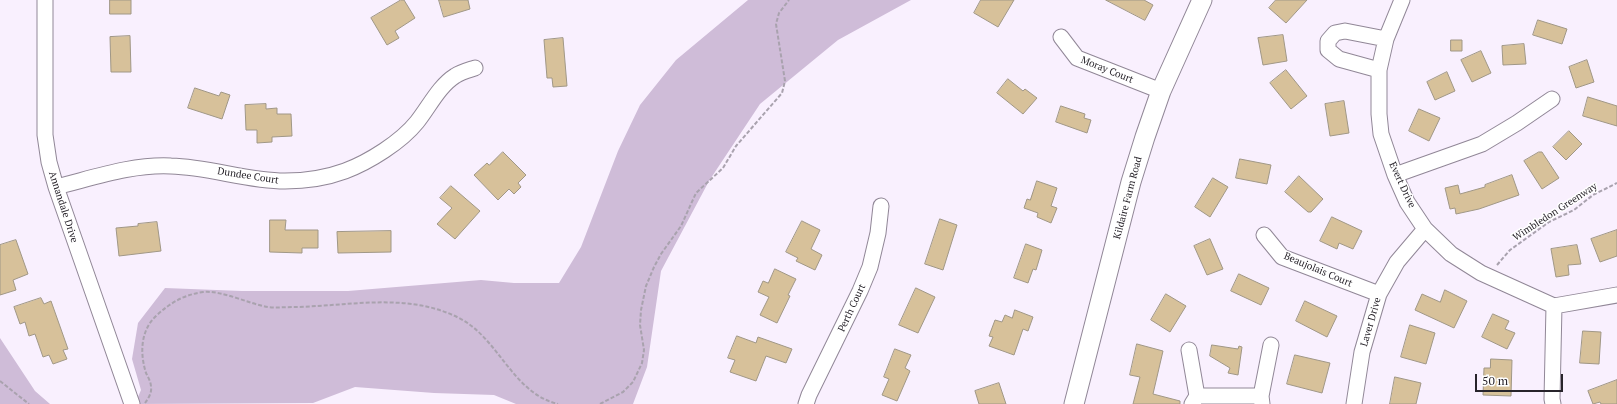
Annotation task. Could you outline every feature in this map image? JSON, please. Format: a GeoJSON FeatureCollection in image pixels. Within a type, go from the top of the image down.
{"type":"FeatureCollection","features":[{"type":"Feature","properties":{"kind":"main road","name":"Kildaire Farm Road"},"geometry":{"type":"LineString","coordinates":[[1074,404],[1131,182],[1145,137],[1161,91],[1202,0]]}},
{"type":"Feature","properties":{"kind":"street","name":"Annandale Drive"},"geometry":{"type":"LineString","coordinates":[[45,0],[45,135],[49,162],[56,187],[132,404]]}},
{"type":"Feature","properties":{"kind":"street","name":"Evert Drive"},"geometry":{"type":"LineString","coordinates":[[1402,0],[1386,39],[1379,70],[1378,92],[1381,134],[1395,175],[1408,202],[1425,229],[1451,254],[1480,273],[1554,306]]}},
{"type":"Feature","properties":{"kind":"street"},"geometry":{"type":"LineString","coordinates":[[1379,70],[1339,59],[1328,50],[1328,41],[1335,33],[1345,31],[1386,39]]}},
{"type":"Feature","properties":{"kind":"street","name":"Moray Court"},"geometry":{"type":"LineString","coordinates":[[1062,37],[1077,58],[1161,91]]}},
{"type":"Feature","properties":{"kind":"street","name":"Dundee Court"},"geometry":{"type":"LineString","coordinates":[[56,187],[117,172],[169,166],[193,167],[260,179],[284,181],[312,180],[330,176],[345,171],[377,156],[416,123],[442,88],[451,79],[457,74],[475,68]]}},
{"type":"Feature","properties":{"kind":"street"},"geometry":{"type":"LineString","coordinates":[[1395,175],[1482,144],[1517,124],[1552,99]]}},
{"type":"Feature","properties":{"kind":"street","name":"Perth Court"},"geometry":{"type":"LineString","coordinates":[[806,404],[870,267],[878,233],[881,206]]}},
{"type":"Feature","properties":{"kind":"street","name":"Laver Drive"},"geometry":{"type":"LineString","coordinates":[[1354,404],[1362,352],[1379,294],[1397,262],[1425,229]]}},
{"type":"Feature","properties":{"kind":"street","name":"Beaujolais Court"},"geometry":{"type":"LineString","coordinates":[[1264,235],[1282,257],[1379,294]]}},
{"type":"Feature","properties":{"kind":"street"},"geometry":{"type":"LineString","coordinates":[[1553,404],[1554,306],[1617,295]]}},
{"type":"Feature","properties":{"kind":"street"},"geometry":{"type":"LineString","coordinates":[[1189,350],[1194,400],[1262,400],[1271,346]]}},
{"type":"Feature","properties":{"kind":"path"},"geometry":{"type":"LineString","coordinates":[[600,404],[623,392],[633,382],[642,363],[644,350],[640,325],[641,310],[646,286],[661,254],[681,226],[696,193],[723,168],[736,146],[782,93],[785,81],[776,24],[779,13],[789,0]]}},
{"type":"Feature","properties":{"kind":"path","name":"Wimbledon Greenway"},"geometry":{"type":"LineString","coordinates":[[1492,278],[1497,265],[1510,250],[1549,222],[1574,210],[1593,195],[1617,183]]}},
{"type":"Feature","properties":{"kind":"path"},"geometry":{"type":"LineString","coordinates":[[144,404],[150,394],[152,386],[143,360],[142,346],[146,328],[168,305],[184,296],[205,292],[225,295],[268,307],[315,307],[390,302],[417,304],[448,313],[461,319],[477,330],[523,385],[533,394],[558,404]]}},
{"type":"Feature","properties":{"kind":"path"},"geometry":{"type":"LineString","coordinates":[[0,380],[29,404]]}},
{"type":"Feature","properties":{"kind":"shaded area"},"geometry":{"type":"Polygon","coordinates":[[[748,0],[911,0],[838,40],[760,104],[709,181],[661,271],[647,367],[633,404],[516,404],[494,395],[434,393],[355,387],[313,403],[135,404],[141,390],[132,359],[138,323],[165,288],[242,291],[348,291],[481,280],[514,283],[559,283],[581,247],[618,151],[640,105],[676,60],[748,0]]]}},
{"type":"Feature","properties":{"kind":"shaded area"},"geometry":{"type":"Polygon","coordinates":[[[0,338],[35,391],[50,404],[0,404],[0,338]]]}},
{"type":"Feature","properties":{"kind":"building"},"geometry":{"type":"Polygon","coordinates":[[[110,0],[131,0],[131,14],[110,14],[110,0]]]}},
{"type":"Feature","properties":{"kind":"building"},"geometry":{"type":"Polygon","coordinates":[[[401,0],[404,0],[415,18],[395,31],[399,38],[387,45],[371,18],[401,0]]]}},
{"type":"Feature","properties":{"kind":"building"},"geometry":{"type":"Polygon","coordinates":[[[439,0],[468,0],[470,9],[444,17],[439,0]]]}},
{"type":"Feature","properties":{"kind":"building"},"geometry":{"type":"Polygon","coordinates":[[[981,0],[1014,0],[998,27],[974,13],[981,0]]]}},
{"type":"Feature","properties":{"kind":"building"},"geometry":{"type":"Polygon","coordinates":[[[1106,0],[1144,0],[1153,5],[1145,20],[1106,0]]]}},
{"type":"Feature","properties":{"kind":"building"},"geometry":{"type":"Polygon","coordinates":[[[1276,0],[1307,0],[1286,23],[1269,8],[1276,0]]]}},
{"type":"Feature","properties":{"kind":"building"},"geometry":{"type":"Polygon","coordinates":[[[1538,20],[1567,29],[1562,44],[1533,35],[1538,20]]]}},
{"type":"Feature","properties":{"kind":"building"},"geometry":{"type":"Polygon","coordinates":[[[1283,35],[1287,61],[1263,65],[1258,38],[1283,35]]]}},
{"type":"Feature","properties":{"kind":"building"},"geometry":{"type":"Polygon","coordinates":[[[130,36],[131,72],[111,72],[110,37],[130,36]]]}},
{"type":"Feature","properties":{"kind":"building"},"geometry":{"type":"Polygon","coordinates":[[[563,38],[567,86],[553,87],[552,78],[547,78],[544,40],[563,38]]]}},
{"type":"Feature","properties":{"kind":"building"},"geometry":{"type":"Polygon","coordinates":[[[1451,40],[1462,40],[1462,51],[1451,51],[1451,40]]]}},
{"type":"Feature","properties":{"kind":"building"},"geometry":{"type":"Polygon","coordinates":[[[1524,44],[1526,64],[1503,65],[1502,46],[1524,44]]]}},
{"type":"Feature","properties":{"kind":"building"},"geometry":{"type":"Polygon","coordinates":[[[1481,51],[1491,73],[1472,82],[1461,60],[1481,51]]]}},
{"type":"Feature","properties":{"kind":"building"},"geometry":{"type":"Polygon","coordinates":[[[1587,60],[1594,82],[1576,88],[1569,67],[1587,60]]]}},
{"type":"Feature","properties":{"kind":"building"},"geometry":{"type":"Polygon","coordinates":[[[1286,70],[1307,96],[1291,109],[1270,83],[1286,70]]]}},
{"type":"Feature","properties":{"kind":"building"},"geometry":{"type":"Polygon","coordinates":[[[1447,72],[1455,91],[1435,100],[1427,82],[1447,72]]]}},
{"type":"Feature","properties":{"kind":"building"},"geometry":{"type":"Polygon","coordinates":[[[1008,79],[1023,91],[1025,89],[1037,98],[1023,114],[997,93],[1008,79]]]}},
{"type":"Feature","properties":{"kind":"building"},"geometry":{"type":"Polygon","coordinates":[[[195,88],[219,96],[221,92],[230,95],[222,119],[188,108],[195,88]]]}},
{"type":"Feature","properties":{"kind":"building"},"geometry":{"type":"Polygon","coordinates":[[[1588,97],[1617,106],[1617,126],[1583,116],[1588,97]]]}},
{"type":"Feature","properties":{"kind":"building"},"geometry":{"type":"Polygon","coordinates":[[[1344,101],[1349,133],[1330,136],[1325,104],[1344,101]]]}},
{"type":"Feature","properties":{"kind":"building"},"geometry":{"type":"Polygon","coordinates":[[[266,104],[266,109],[277,108],[277,114],[291,114],[292,136],[272,137],[272,142],[257,143],[257,130],[246,130],[245,105],[266,104]]]}},
{"type":"Feature","properties":{"kind":"building"},"geometry":{"type":"Polygon","coordinates":[[[1061,106],[1085,114],[1084,118],[1091,120],[1087,133],[1056,122],[1061,106]]]}},
{"type":"Feature","properties":{"kind":"building"},"geometry":{"type":"Polygon","coordinates":[[[1419,109],[1440,118],[1429,141],[1409,131],[1419,109]]]}},
{"type":"Feature","properties":{"kind":"building"},"geometry":{"type":"Polygon","coordinates":[[[1569,131],[1582,144],[1566,160],[1553,147],[1569,131]]]}},
{"type":"Feature","properties":{"kind":"building"},"geometry":{"type":"Polygon","coordinates":[[[503,152],[526,175],[518,183],[521,187],[514,194],[509,189],[498,200],[474,175],[487,163],[489,165],[503,152]]]}},
{"type":"Feature","properties":{"kind":"building"},"geometry":{"type":"Polygon","coordinates":[[[1539,152],[1542,152],[1559,178],[1542,189],[1524,161],[1539,152]]]}},
{"type":"Feature","properties":{"kind":"building"},"geometry":{"type":"Polygon","coordinates":[[[1240,159],[1271,165],[1267,184],[1236,178],[1240,159]]]}},
{"type":"Feature","properties":{"kind":"building"},"geometry":{"type":"Polygon","coordinates":[[[1512,175],[1519,195],[1479,209],[1456,214],[1455,208],[1450,209],[1445,188],[1458,185],[1460,194],[1485,187],[1485,185],[1512,175]]]}},
{"type":"Feature","properties":{"kind":"building"},"geometry":{"type":"Polygon","coordinates":[[[1299,176],[1323,199],[1311,212],[1308,212],[1285,192],[1299,176]]]}},
{"type":"Feature","properties":{"kind":"building"},"geometry":{"type":"Polygon","coordinates":[[[1213,178],[1228,187],[1210,217],[1195,207],[1213,178]]]}},
{"type":"Feature","properties":{"kind":"building"},"geometry":{"type":"Polygon","coordinates":[[[1037,181],[1057,188],[1051,206],[1057,208],[1051,223],[1037,217],[1038,213],[1024,208],[1027,199],[1030,200],[1037,181]]]}},
{"type":"Feature","properties":{"kind":"building"},"geometry":{"type":"Polygon","coordinates":[[[451,186],[480,211],[455,239],[437,224],[452,208],[440,198],[451,186]]]}},
{"type":"Feature","properties":{"kind":"building"},"geometry":{"type":"Polygon","coordinates":[[[1332,217],[1362,231],[1353,249],[1339,243],[1337,249],[1320,241],[1332,217]]]}},
{"type":"Feature","properties":{"kind":"building"},"geometry":{"type":"Polygon","coordinates":[[[940,219],[957,225],[943,270],[925,264],[940,219]]]}},
{"type":"Feature","properties":{"kind":"building"},"geometry":{"type":"Polygon","coordinates":[[[270,220],[286,220],[285,230],[318,230],[318,248],[302,248],[302,253],[270,252],[270,220]]]}},
{"type":"Feature","properties":{"kind":"building"},"geometry":{"type":"Polygon","coordinates":[[[802,221],[820,230],[811,249],[822,255],[815,270],[796,261],[798,258],[786,252],[802,221]]]}},
{"type":"Feature","properties":{"kind":"building"},"geometry":{"type":"Polygon","coordinates":[[[157,222],[161,251],[119,256],[116,228],[138,226],[138,224],[157,222]]]}},
{"type":"Feature","properties":{"kind":"building"},"geometry":{"type":"Polygon","coordinates":[[[1617,230],[1617,256],[1600,262],[1591,239],[1617,230]]]}},
{"type":"Feature","properties":{"kind":"building"},"geometry":{"type":"Polygon","coordinates":[[[391,231],[391,252],[338,253],[337,232],[391,231]]]}},
{"type":"Feature","properties":{"kind":"building"},"geometry":{"type":"Polygon","coordinates":[[[1210,239],[1223,269],[1207,275],[1194,246],[1210,239]]]}},
{"type":"Feature","properties":{"kind":"building"},"geometry":{"type":"Polygon","coordinates":[[[16,240],[28,274],[13,280],[16,290],[0,295],[0,245],[16,240]]]}},
{"type":"Feature","properties":{"kind":"building"},"geometry":{"type":"Polygon","coordinates":[[[1026,244],[1042,250],[1036,270],[1033,269],[1028,283],[1014,278],[1026,244]]]}},
{"type":"Feature","properties":{"kind":"building"},"geometry":{"type":"Polygon","coordinates":[[[1577,245],[1581,264],[1568,265],[1569,275],[1556,277],[1551,249],[1577,245]]]}},
{"type":"Feature","properties":{"kind":"building"},"geometry":{"type":"Polygon","coordinates":[[[775,269],[796,279],[788,295],[790,296],[777,323],[760,315],[769,297],[758,292],[763,281],[768,283],[775,269]]]}},
{"type":"Feature","properties":{"kind":"building"},"geometry":{"type":"Polygon","coordinates":[[[1239,274],[1269,288],[1261,305],[1231,291],[1239,274]]]}},
{"type":"Feature","properties":{"kind":"building"},"geometry":{"type":"Polygon","coordinates":[[[916,288],[935,297],[918,333],[899,325],[916,288]]]}},
{"type":"Feature","properties":{"kind":"building"},"geometry":{"type":"Polygon","coordinates":[[[1445,290],[1467,301],[1454,328],[1415,310],[1422,294],[1440,302],[1445,290]]]}},
{"type":"Feature","properties":{"kind":"building"},"geometry":{"type":"Polygon","coordinates":[[[1166,294],[1186,306],[1170,332],[1151,320],[1166,294]]]}},
{"type":"Feature","properties":{"kind":"building"},"geometry":{"type":"Polygon","coordinates":[[[41,298],[44,304],[51,301],[68,349],[63,350],[67,359],[53,364],[49,355],[43,357],[35,334],[29,336],[25,322],[20,324],[14,307],[41,298]]]}},
{"type":"Feature","properties":{"kind":"building"},"geometry":{"type":"Polygon","coordinates":[[[1305,301],[1337,316],[1327,337],[1296,321],[1305,301]]]}},
{"type":"Feature","properties":{"kind":"building"},"geometry":{"type":"Polygon","coordinates":[[[1015,310],[1033,317],[1028,331],[1023,329],[1014,355],[989,346],[993,337],[989,336],[995,320],[1002,322],[1005,315],[1012,318],[1015,310]]]}},
{"type":"Feature","properties":{"kind":"building"},"geometry":{"type":"Polygon","coordinates":[[[1493,314],[1509,321],[1505,329],[1515,333],[1507,349],[1482,337],[1493,314]]]}},
{"type":"Feature","properties":{"kind":"building"},"geometry":{"type":"Polygon","coordinates":[[[1410,325],[1435,333],[1426,364],[1401,357],[1410,325]]]}},
{"type":"Feature","properties":{"kind":"building"},"geometry":{"type":"Polygon","coordinates":[[[1583,331],[1601,332],[1599,364],[1580,363],[1583,331]]]}},
{"type":"Feature","properties":{"kind":"building"},"geometry":{"type":"Polygon","coordinates":[[[737,336],[756,343],[758,337],[792,349],[786,363],[766,356],[756,381],[730,372],[735,360],[728,358],[737,336]]]}},
{"type":"Feature","properties":{"kind":"building"},"geometry":{"type":"Polygon","coordinates":[[[1137,344],[1163,351],[1153,394],[1180,401],[1180,404],[1133,404],[1140,377],[1130,375],[1137,344]]]}},
{"type":"Feature","properties":{"kind":"building"},"geometry":{"type":"Polygon","coordinates":[[[1212,345],[1238,349],[1239,346],[1242,347],[1238,375],[1228,373],[1230,368],[1210,356],[1212,345]]]}},
{"type":"Feature","properties":{"kind":"building"},"geometry":{"type":"Polygon","coordinates":[[[895,349],[911,355],[905,368],[910,371],[897,401],[882,395],[889,379],[884,377],[895,349]]]}},
{"type":"Feature","properties":{"kind":"building"},"geometry":{"type":"Polygon","coordinates":[[[1295,355],[1330,363],[1322,393],[1287,384],[1295,355]]]}},
{"type":"Feature","properties":{"kind":"building"},"geometry":{"type":"Polygon","coordinates":[[[1491,359],[1512,360],[1511,396],[1483,395],[1484,368],[1490,368],[1491,359]]]}},
{"type":"Feature","properties":{"kind":"building"},"geometry":{"type":"Polygon","coordinates":[[[1395,377],[1421,383],[1416,404],[1390,404],[1395,377]]]}},
{"type":"Feature","properties":{"kind":"building"},"geometry":{"type":"Polygon","coordinates":[[[1617,380],[1617,404],[1601,404],[1600,402],[1593,404],[1588,391],[1617,380]]]}},
{"type":"Feature","properties":{"kind":"building"},"geometry":{"type":"Polygon","coordinates":[[[999,383],[1006,404],[979,404],[975,391],[999,383]]]}}]}
